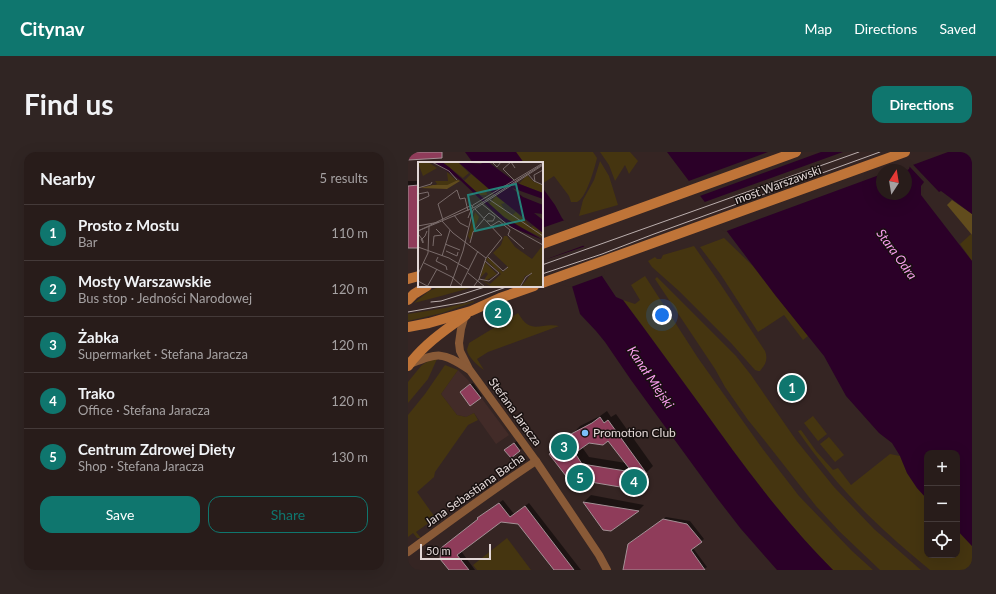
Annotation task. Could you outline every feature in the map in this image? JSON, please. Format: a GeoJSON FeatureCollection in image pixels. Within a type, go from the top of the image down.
{"type":"FeatureCollection","features":[{"type":"Feature","properties":{"kind":"main road","name":"most Warszawski"},"geometry":{"type":"LineString","coordinates":[[543,244],[796,152]]}},
{"type":"Feature","properties":{"kind":"main road","name":"most Warszawski"},"geometry":{"type":"LineString","coordinates":[[545,282],[905,152]]}},
{"type":"Feature","properties":{"kind":"main road"},"geometry":{"type":"LineString","coordinates":[[408,279],[418,276]]}},
{"type":"Feature","properties":{"kind":"main road"},"geometry":{"type":"LineString","coordinates":[[408,300],[414,294],[425,287]]}},
{"type":"Feature","properties":{"kind":"main road"},"geometry":{"type":"LineString","coordinates":[[408,327],[468,313],[500,298],[531,287]]}},
{"type":"Feature","properties":{"kind":"main road"},"geometry":{"type":"LineString","coordinates":[[409,365],[437,336],[468,313]]}},
{"type":"Feature","properties":{"kind":"street","name":"Stefana Jaracza"},"geometry":{"type":"LineString","coordinates":[[468,313],[461,329],[459,343],[460,351],[469,369],[536,461],[599,555],[607,570]]}},
{"type":"Feature","properties":{"kind":"street","name":"Stefana Jaracza"},"geometry":{"type":"LineString","coordinates":[[409,365],[426,357],[439,355],[447,356],[469,369]]}},
{"type":"Feature","properties":{"kind":"street","name":"Jana Sebastiana Bacha"},"geometry":{"type":"LineString","coordinates":[[408,552],[453,518],[536,461]]}},
{"type":"Feature","properties":{"kind":"shaded area"},"geometry":{"type":"Polygon","coordinates":[[[516,152],[593,152],[597,158],[590,182],[584,195],[577,202],[571,202],[569,196],[554,176],[543,183],[543,162],[523,162],[516,152]]]}},
{"type":"Feature","properties":{"kind":"shaded area"},"geometry":{"type":"Polygon","coordinates":[[[600,152],[630,152],[638,161],[629,174],[625,165],[615,181],[609,165],[600,152]]]}},
{"type":"Feature","properties":{"kind":"shaded area"},"geometry":{"type":"Polygon","coordinates":[[[600,161],[609,176],[618,205],[579,216],[583,200],[594,180],[600,161]]]}},
{"type":"Feature","properties":{"kind":"shaded area"},"geometry":{"type":"Polygon","coordinates":[[[952,200],[972,214],[972,235],[947,205],[952,200]]]}},
{"type":"Feature","properties":{"kind":"shaded area"},"geometry":{"type":"Polygon","coordinates":[[[971,234],[972,235],[972,261],[960,244],[971,234]]]}},
{"type":"Feature","properties":{"kind":"shaded area"},"geometry":{"type":"Polygon","coordinates":[[[724,238],[754,267],[808,336],[803,340],[784,315],[758,332],[721,275],[700,247],[724,238]]]}},
{"type":"Feature","properties":{"kind":"shaded area"},"geometry":{"type":"Polygon","coordinates":[[[694,246],[765,351],[766,361],[760,371],[755,370],[731,343],[679,291],[652,267],[648,261],[655,257],[657,259],[661,259],[663,255],[694,246]]]}},
{"type":"Feature","properties":{"kind":"shaded area"},"geometry":{"type":"Polygon","coordinates":[[[645,276],[698,358],[762,448],[799,496],[852,551],[873,570],[833,570],[781,512],[733,451],[623,300],[635,304],[640,300],[631,285],[645,276]]]}},
{"type":"Feature","properties":{"kind":"shaded area"},"geometry":{"type":"Polygon","coordinates":[[[657,277],[736,356],[796,440],[834,487],[874,529],[921,570],[880,570],[839,531],[816,506],[748,420],[725,387],[715,369],[655,279],[657,277]]]}},
{"type":"Feature","properties":{"kind":"shaded area"},"geometry":{"type":"Polygon","coordinates":[[[439,287],[473,287],[414,303],[429,291],[439,287]]]}},
{"type":"Feature","properties":{"kind":"shaded area"},"geometry":{"type":"Polygon","coordinates":[[[474,301],[442,313],[408,321],[408,314],[445,308],[474,301]]]}},
{"type":"Feature","properties":{"kind":"shaded area"},"geometry":{"type":"Polygon","coordinates":[[[518,313],[527,324],[532,326],[559,326],[488,352],[477,359],[484,370],[469,356],[467,350],[469,343],[518,313]]]}},
{"type":"Feature","properties":{"kind":"shaded area"},"geometry":{"type":"Polygon","coordinates":[[[437,359],[428,379],[408,403],[408,382],[421,366],[429,361],[437,359]]]}},
{"type":"Feature","properties":{"kind":"shaded area"},"geometry":{"type":"Polygon","coordinates":[[[445,365],[458,370],[441,394],[457,415],[466,417],[474,413],[478,420],[468,425],[435,472],[434,477],[417,492],[434,516],[429,520],[430,522],[416,532],[421,538],[417,538],[413,533],[408,537],[408,415],[445,365]]]}},
{"type":"Feature","properties":{"kind":"shaded area"},"geometry":{"type":"Polygon","coordinates":[[[458,370],[468,380],[509,435],[496,444],[474,413],[466,417],[457,415],[441,394],[458,370]]]}},
{"type":"Feature","properties":{"kind":"shaded area"},"geometry":{"type":"Polygon","coordinates":[[[813,416],[827,434],[818,441],[804,423],[813,416]]]}},
{"type":"Feature","properties":{"kind":"shaded area"},"geometry":{"type":"Polygon","coordinates":[[[801,430],[816,451],[833,470],[838,468],[851,485],[890,454],[900,456],[907,473],[924,496],[924,558],[960,558],[960,533],[972,546],[972,570],[930,570],[881,528],[866,513],[830,474],[798,431],[801,430]]]}},
{"type":"Feature","properties":{"kind":"shaded area"},"geometry":{"type":"Polygon","coordinates":[[[829,437],[844,455],[835,462],[820,444],[829,437]]]}},
{"type":"Feature","properties":{"kind":"shaded area"},"geometry":{"type":"Polygon","coordinates":[[[507,538],[531,570],[477,570],[473,565],[507,538]]]}},
{"type":"Feature","properties":{"kind":"water"},"geometry":{"type":"Polygon","coordinates":[[[465,152],[516,152],[523,162],[472,162],[465,152]]]}},
{"type":"Feature","properties":{"kind":"water","name":"Stara Odra"},"geometry":{"type":"Polygon","coordinates":[[[667,152],[896,152],[907,164],[876,164],[876,200],[912,200],[912,169],[924,182],[921,186],[921,195],[972,261],[972,546],[960,533],[960,450],[924,450],[924,496],[907,473],[900,456],[892,443],[879,433],[846,396],[824,356],[775,295],[667,152]]]}},
{"type":"Feature","properties":{"kind":"water"},"geometry":{"type":"Polygon","coordinates":[[[901,152],[972,152],[972,214],[941,191],[939,192],[901,152]]]}},
{"type":"Feature","properties":{"kind":"water","name":"Kanał Miejski"},"geometry":{"type":"Polygon","coordinates":[[[543,188],[562,218],[603,268],[602,276],[616,297],[623,300],[733,451],[781,512],[833,570],[777,570],[741,529],[717,498],[605,342],[580,314],[572,286],[562,284],[543,247],[543,188]]]}},
{"type":"Feature","properties":{"kind":"pier"},"geometry":{"type":"Polygon","coordinates":[[[768,152],[821,152],[697,197],[686,182],[768,152]]]}},
{"type":"Feature","properties":{"kind":"pier"},"geometry":{"type":"Polygon","coordinates":[[[843,152],[948,152],[912,165],[912,164],[876,164],[876,176],[724,232],[702,203],[843,152]]]}},
{"type":"Feature","properties":{"kind":"pier"},"geometry":{"type":"Polygon","coordinates":[[[565,220],[585,245],[547,259],[543,251],[543,228],[565,220]]]}},
{"type":"Feature","properties":{"kind":"pier"},"geometry":{"type":"Polygon","coordinates":[[[586,246],[605,267],[604,275],[571,287],[561,285],[547,259],[586,246]]]}},
{"type":"Feature","properties":{"kind":"building"},"geometry":{"type":"Polygon","coordinates":[[[408,152],[442,152],[442,158],[408,160],[408,152]]]}},
{"type":"Feature","properties":{"kind":"building"},"geometry":{"type":"Polygon","coordinates":[[[418,185],[418,248],[408,248],[408,186],[418,185]]]}},
{"type":"Feature","properties":{"kind":"building"},"geometry":{"type":"Polygon","coordinates":[[[470,384],[481,398],[470,406],[460,392],[470,384]]]}},
{"type":"Feature","properties":{"kind":"building"},"geometry":{"type":"Polygon","coordinates":[[[600,417],[604,423],[608,420],[647,474],[628,488],[573,479],[574,477],[566,476],[549,454],[571,434],[600,417]],[[608,441],[603,445],[589,443],[575,453],[582,464],[632,472],[608,441]]]}},
{"type":"Feature","properties":{"kind":"building"},"geometry":{"type":"Polygon","coordinates":[[[514,443],[520,451],[511,458],[504,450],[514,443]]]}},
{"type":"Feature","properties":{"kind":"building"},"geometry":{"type":"Polygon","coordinates":[[[583,502],[639,511],[611,531],[603,530],[583,502]]]}},
{"type":"Feature","properties":{"kind":"building"},"geometry":{"type":"Polygon","coordinates":[[[499,503],[510,517],[525,506],[574,570],[554,570],[518,524],[501,522],[457,555],[469,570],[449,570],[440,559],[441,548],[478,519],[477,518],[499,503]]]}},
{"type":"Feature","properties":{"kind":"building"},"geometry":{"type":"Polygon","coordinates":[[[663,519],[687,524],[702,542],[691,550],[705,570],[623,570],[628,544],[663,519]]]}},
{"type":"Feature","properties":{"kind":"tram line"},"geometry":{"type":"LineString","coordinates":[[543,265],[859,152]]}},
{"type":"Feature","properties":{"kind":"tram line"},"geometry":{"type":"LineString","coordinates":[[543,274],[602,254],[880,152]]}},
{"type":"Feature","properties":{"kind":"tram line"},"geometry":{"type":"LineString","coordinates":[[431,302],[441,301],[485,287]]}},
{"type":"Feature","properties":{"kind":"tram line"},"geometry":{"type":"LineString","coordinates":[[408,312],[465,302],[506,287]]}},
{"type":"Feature","properties":{"kind":"place","name":"Mosty Warszawskie"},"geometry":{"type":"Point","coordinates":[498,313]}},
{"type":"Feature","properties":{"kind":"place","name":"Prosto z Mostu"},"geometry":{"type":"Point","coordinates":[792,388]}},
{"type":"Feature","properties":{"kind":"place","name":"Promotion Club"},"geometry":{"type":"Point","coordinates":[585,433]}},
{"type":"Feature","properties":{"kind":"place","name":"Żabka"},"geometry":{"type":"Point","coordinates":[564,447]}},
{"type":"Feature","properties":{"kind":"place","name":"Centrum Zdrowej Diety"},"geometry":{"type":"Point","coordinates":[580,478]}},
{"type":"Feature","properties":{"kind":"place","name":"Trako"},"geometry":{"type":"Point","coordinates":[634,482]}}]}
